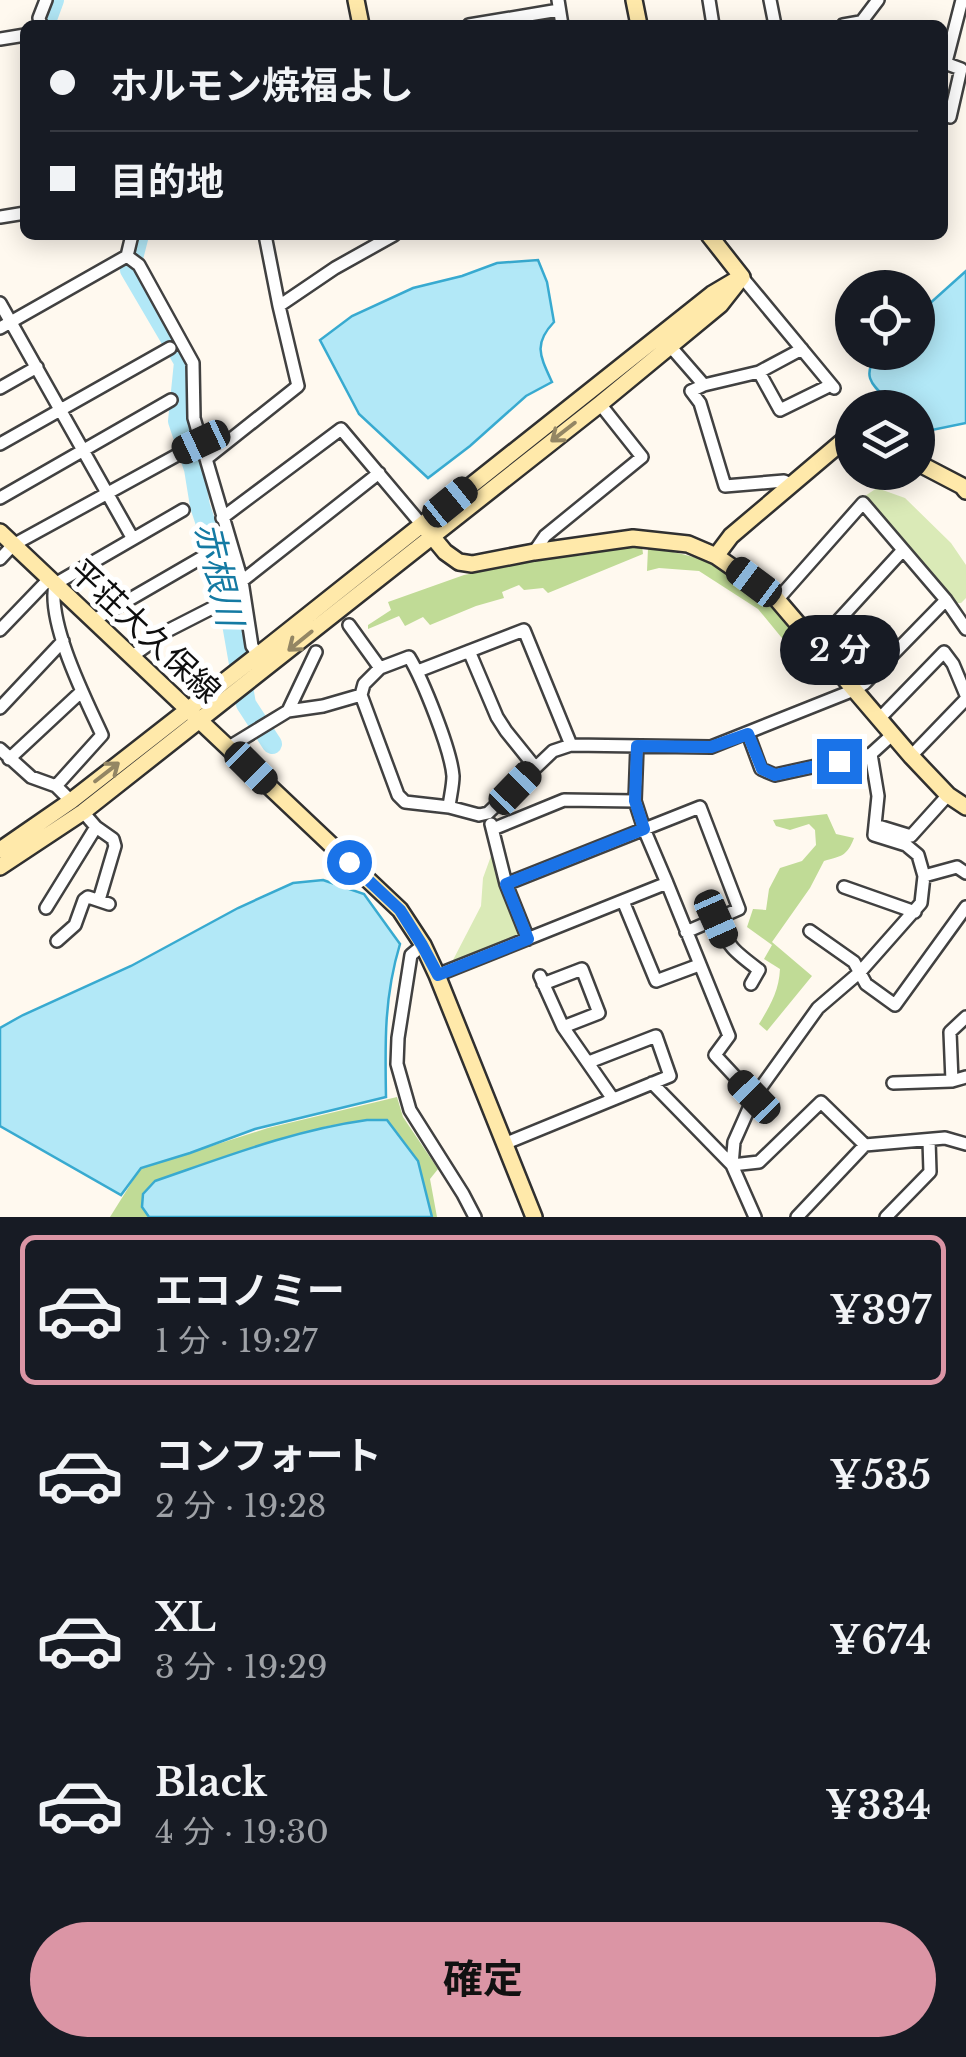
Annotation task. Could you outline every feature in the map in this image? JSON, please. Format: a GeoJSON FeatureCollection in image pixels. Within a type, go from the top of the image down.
{"type":"FeatureCollection","features":[{"type":"Feature","properties":{"kind":"street"},"geometry":{"type":"LineString","coordinates":[[948,48],[962,0]]}},
{"type":"Feature","properties":{"kind":"street"},"geometry":{"type":"LineString","coordinates":[[492,20],[559,5]]}},
{"type":"Feature","properties":{"kind":"street"},"geometry":{"type":"LineString","coordinates":[[948,63],[961,68],[950,117]]}},
{"type":"Feature","properties":{"kind":"street"},"geometry":{"type":"LineString","coordinates":[[6,325],[128,256],[131,240]]}},
{"type":"Feature","properties":{"kind":"street"},"geometry":{"type":"LineString","coordinates":[[206,459],[298,386],[266,240]]}},
{"type":"Feature","properties":{"kind":"street"},"geometry":{"type":"LineString","coordinates":[[279,306],[385,240]]}},
{"type":"Feature","properties":{"kind":"street"},"geometry":{"type":"LineString","coordinates":[[713,240],[832,386],[780,410],[760,372]]}},
{"type":"Feature","properties":{"kind":"street"},"geometry":{"type":"LineString","coordinates":[[128,256],[139,266],[193,362],[194,418],[242,581],[252,646],[258,655]]}},
{"type":"Feature","properties":{"kind":"street"},"geometry":{"type":"LineString","coordinates":[[194,715],[258,655],[600,404],[720,305],[742,276]]}},
{"type":"Feature","properties":{"kind":"street"},"geometry":{"type":"LineString","coordinates":[[0,867],[427,531],[712,294],[742,276]]}},
{"type":"Feature","properties":{"kind":"street"},"geometry":{"type":"LineString","coordinates":[[0,303],[6,325],[37,366],[133,539]]}},
{"type":"Feature","properties":{"kind":"street"},"geometry":{"type":"LineString","coordinates":[[670,346],[704,385]]}},
{"type":"Feature","properties":{"kind":"street"},"geometry":{"type":"LineString","coordinates":[[0,444],[170,348]]}},
{"type":"Feature","properties":{"kind":"street"},"geometry":{"type":"LineString","coordinates":[[792,485],[784,480],[725,486],[700,402],[691,391],[760,372],[802,349]]}},
{"type":"Feature","properties":{"kind":"street"},"geometry":{"type":"LineString","coordinates":[[0,388],[37,366]]}},
{"type":"Feature","properties":{"kind":"street"},"geometry":{"type":"LineString","coordinates":[[0,498],[171,400]]}},
{"type":"Feature","properties":{"kind":"street"},"geometry":{"type":"LineString","coordinates":[[534,552],[546,536],[642,456],[600,404]]}},
{"type":"Feature","properties":{"kind":"street"},"geometry":{"type":"LineString","coordinates":[[222,518],[342,428],[445,552],[459,562],[472,564],[633,538],[688,544],[734,566],[778,600],[892,734],[966,808]]}},
{"type":"Feature","properties":{"kind":"street"},"geometry":{"type":"LineString","coordinates":[[0,559],[14,545],[201,442]]}},
{"type":"Feature","properties":{"kind":"street"},"geometry":{"type":"LineString","coordinates":[[716,556],[731,536],[835,448]]}},
{"type":"Feature","properties":{"kind":"street"},"geometry":{"type":"LineString","coordinates":[[935,472],[965,487]]}},
{"type":"Feature","properties":{"kind":"street"},"geometry":{"type":"LineString","coordinates":[[242,581],[379,473]]}},
{"type":"Feature","properties":{"kind":"street"},"geometry":{"type":"LineString","coordinates":[[778,600],[863,504],[946,600],[966,629]]}},
{"type":"Feature","properties":{"kind":"street"},"geometry":{"type":"LineString","coordinates":[[0,630],[52,582],[183,510]]}},
{"type":"Feature","properties":{"kind":"street","name":"平荘大久保線"},"geometry":{"type":"LineString","coordinates":[[0,532],[400,910],[438,975],[534,1217]]}},
{"type":"Feature","properties":{"kind":"street"},"geometry":{"type":"LineString","coordinates":[[94,620],[230,545]]}},
{"type":"Feature","properties":{"kind":"street"},"geometry":{"type":"LineString","coordinates":[[816,645],[903,550]]}},
{"type":"Feature","properties":{"kind":"street"},"geometry":{"type":"LineString","coordinates":[[52,582],[63,641],[102,734],[56,786]]}},
{"type":"Feature","properties":{"kind":"street"},"geometry":{"type":"LineString","coordinates":[[449,808],[453,778],[450,757],[418,671],[409,658],[380,668],[364,684],[362,695],[398,794],[405,802],[479,815],[488,813],[553,751],[571,746],[711,747],[854,690],[946,600]]}},
{"type":"Feature","properties":{"kind":"street"},"geometry":{"type":"LineString","coordinates":[[131,656],[216,606]]}},
{"type":"Feature","properties":{"kind":"street"},"geometry":{"type":"LineString","coordinates":[[349,626],[380,668]]}},
{"type":"Feature","properties":{"kind":"street"},"geometry":{"type":"LineString","coordinates":[[418,671],[524,630],[571,746]]}},
{"type":"Feature","properties":{"kind":"street"},"geometry":{"type":"LineString","coordinates":[[0,708],[63,641]]}},
{"type":"Feature","properties":{"kind":"street"},"geometry":{"type":"LineString","coordinates":[[469,651],[497,716],[535,767]]}},
{"type":"Feature","properties":{"kind":"street"},"geometry":{"type":"LineString","coordinates":[[288,711],[316,652]]}},
{"type":"Feature","properties":{"kind":"street"},"geometry":{"type":"LineString","coordinates":[[879,718],[944,652],[954,664],[966,697],[912,756]]}},
{"type":"Feature","properties":{"kind":"street"},"geometry":{"type":"LineString","coordinates":[[57,940],[74,925],[84,900],[88,897],[104,902],[115,846],[56,786],[31,777],[4,754],[82,691]]}},
{"type":"Feature","properties":{"kind":"street"},"geometry":{"type":"LineString","coordinates":[[230,747],[288,711],[362,695]]}},
{"type":"Feature","properties":{"kind":"street"},"geometry":{"type":"LineString","coordinates":[[748,734],[762,769],[775,775],[871,754],[892,734]]}},
{"type":"Feature","properties":{"kind":"street"},"geometry":{"type":"LineString","coordinates":[[637,746],[635,801],[729,1036],[715,1055],[754,1097]]}},
{"type":"Feature","properties":{"kind":"street"},"geometry":{"type":"LineString","coordinates":[[732,1165],[734,1142],[754,1097],[818,1008],[860,972],[922,903],[924,876],[918,855],[906,845],[874,834],[878,796],[871,754]]}},
{"type":"Feature","properties":{"kind":"street"},"geometry":{"type":"LineString","coordinates":[[875,825],[911,836],[948,794]]}},
{"type":"Feature","properties":{"kind":"street"},"geometry":{"type":"LineString","coordinates":[[492,830],[564,800],[635,801]]}},
{"type":"Feature","properties":{"kind":"street"},"geometry":{"type":"LineString","coordinates":[[0,850],[77,806]]}},
{"type":"Feature","properties":{"kind":"street"},"geometry":{"type":"LineString","coordinates":[[506,884],[700,807],[739,909],[686,932]]}},
{"type":"Feature","properties":{"kind":"street"},"geometry":{"type":"LineString","coordinates":[[488,813],[506,884],[528,939]]}},
{"type":"Feature","properties":{"kind":"street"},"geometry":{"type":"LineString","coordinates":[[46,908],[96,826]]}},
{"type":"Feature","properties":{"kind":"street"},"geometry":{"type":"LineString","coordinates":[[924,876],[957,866],[966,873]]}},
{"type":"Feature","properties":{"kind":"street"},"geometry":{"type":"LineString","coordinates":[[438,975],[667,883]]}},
{"type":"Feature","properties":{"kind":"street"},"geometry":{"type":"LineString","coordinates":[[844,887],[915,912]]}},
{"type":"Feature","properties":{"kind":"street"},"geometry":{"type":"LineString","coordinates":[[622,901],[656,981],[699,965]]}},
{"type":"Feature","properties":{"kind":"street"},"geometry":{"type":"LineString","coordinates":[[810,931],[854,962],[866,984],[895,1005],[966,907]]}},
{"type":"Feature","properties":{"kind":"street"},"geometry":{"type":"LineString","coordinates":[[716,919],[733,950],[759,970],[751,984]]}},
{"type":"Feature","properties":{"kind":"street"},"geometry":{"type":"LineString","coordinates":[[422,945],[410,956],[397,1064],[410,1110],[464,1194],[474,1217]]}},
{"type":"Feature","properties":{"kind":"street"},"geometry":{"type":"LineString","coordinates":[[563,1028],[600,1013],[582,969],[542,980],[563,1028],[613,1099]]}},
{"type":"Feature","properties":{"kind":"street"},"geometry":{"type":"LineString","coordinates":[[952,1081],[950,1032],[966,1017]]}},
{"type":"Feature","properties":{"kind":"street"},"geometry":{"type":"LineString","coordinates":[[504,1144],[670,1076],[656,1036],[589,1062]]}},
{"type":"Feature","properties":{"kind":"street"},"geometry":{"type":"LineString","coordinates":[[894,1083],[966,1078]]}},
{"type":"Feature","properties":{"kind":"street"},"geometry":{"type":"LineString","coordinates":[[652,1083],[732,1165],[755,1217]]}},
{"type":"Feature","properties":{"kind":"street"},"geometry":{"type":"LineString","coordinates":[[732,1165],[760,1162],[821,1102],[865,1145]]}},
{"type":"Feature","properties":{"kind":"street"},"geometry":{"type":"LineString","coordinates":[[797,1217],[865,1145],[945,1138],[966,1144]]}},
{"type":"Feature","properties":{"kind":"street"},"geometry":{"type":"LineString","coordinates":[[886,1217],[930,1172],[929,1140]]}},
{"type":"Feature","properties":{"kind":"green space"},"geometry":{"type":"Polygon","coordinates":[[[883,490],[905,498],[951,543],[966,565],[966,598],[961,603],[954,603],[865,496],[883,490]]]}},
{"type":"Feature","properties":{"kind":"green space"},"geometry":{"type":"Polygon","coordinates":[[[642,546],[643,554],[548,593],[543,588],[524,590],[519,585],[502,592],[504,598],[430,625],[423,617],[405,626],[399,616],[368,629],[368,625],[391,610],[388,602],[464,575],[642,546]]]}},
{"type":"Feature","properties":{"kind":"green space"},"geometry":{"type":"Polygon","coordinates":[[[648,548],[691,556],[728,572],[763,600],[804,642],[786,643],[758,609],[699,571],[647,571],[648,548]]]}},
{"type":"Feature","properties":{"kind":"green space"},"geometry":{"type":"Polygon","coordinates":[[[827,814],[836,834],[854,838],[843,854],[824,861],[772,942],[812,976],[767,1031],[759,1024],[776,991],[780,969],[764,959],[772,945],[747,927],[753,909],[766,910],[769,889],[780,868],[802,861],[816,845],[815,830],[809,824],[790,830],[776,826],[773,820],[827,814]]]}},
{"type":"Feature","properties":{"kind":"green space"},"geometry":{"type":"Polygon","coordinates":[[[491,856],[520,931],[518,936],[452,962],[481,906],[483,878],[491,856]]]}},
{"type":"Feature","properties":{"kind":"green space"},"geometry":{"type":"Polygon","coordinates":[[[397,1097],[403,1117],[438,1169],[430,1179],[437,1217],[432,1217],[418,1161],[387,1120],[367,1120],[277,1140],[149,1217],[110,1217],[140,1169],[268,1128],[397,1097]]]}},
{"type":"Feature","properties":{"kind":"water"},"geometry":{"type":"Polygon","coordinates":[[[538,260],[547,282],[554,322],[541,344],[552,382],[526,396],[428,478],[359,414],[320,340],[352,316],[413,288],[497,263],[538,260]]]}},
{"type":"Feature","properties":{"kind":"water"},"geometry":{"type":"Polygon","coordinates":[[[966,271],[966,423],[935,429],[935,390],[878,390],[870,370],[935,370],[935,299],[966,271]]]}},
{"type":"Feature","properties":{"kind":"water"},"geometry":{"type":"Polygon","coordinates":[[[323,880],[364,894],[400,944],[388,1001],[386,1097],[255,1129],[141,1168],[121,1195],[0,1126],[0,1028],[131,966],[238,908],[293,883],[323,880]]]}},
{"type":"Feature","properties":{"kind":"water"},"geometry":{"type":"Polygon","coordinates":[[[367,1120],[387,1120],[418,1161],[432,1217],[149,1217],[142,1207],[143,1194],[155,1181],[286,1137],[367,1120]]]}},
{"type":"Feature","properties":{"kind":"waterway","name":"赤根川"},"geometry":{"type":"LineString","coordinates":[[47,20],[54,0]]}},
{"type":"Feature","properties":{"kind":"waterway","name":"赤根川"},"geometry":{"type":"LineString","coordinates":[[138,240],[130,270],[184,362],[178,421],[224,578],[246,704],[272,744]]}},
{"type":"Feature","properties":{"kind":"route"},"geometry":{"type":"LineString","coordinates":[[349,862],[400,910],[438,975],[528,939],[506,884],[644,829],[635,801],[637,746],[711,747],[748,734],[762,769],[775,775],[839,761]]}}]}
